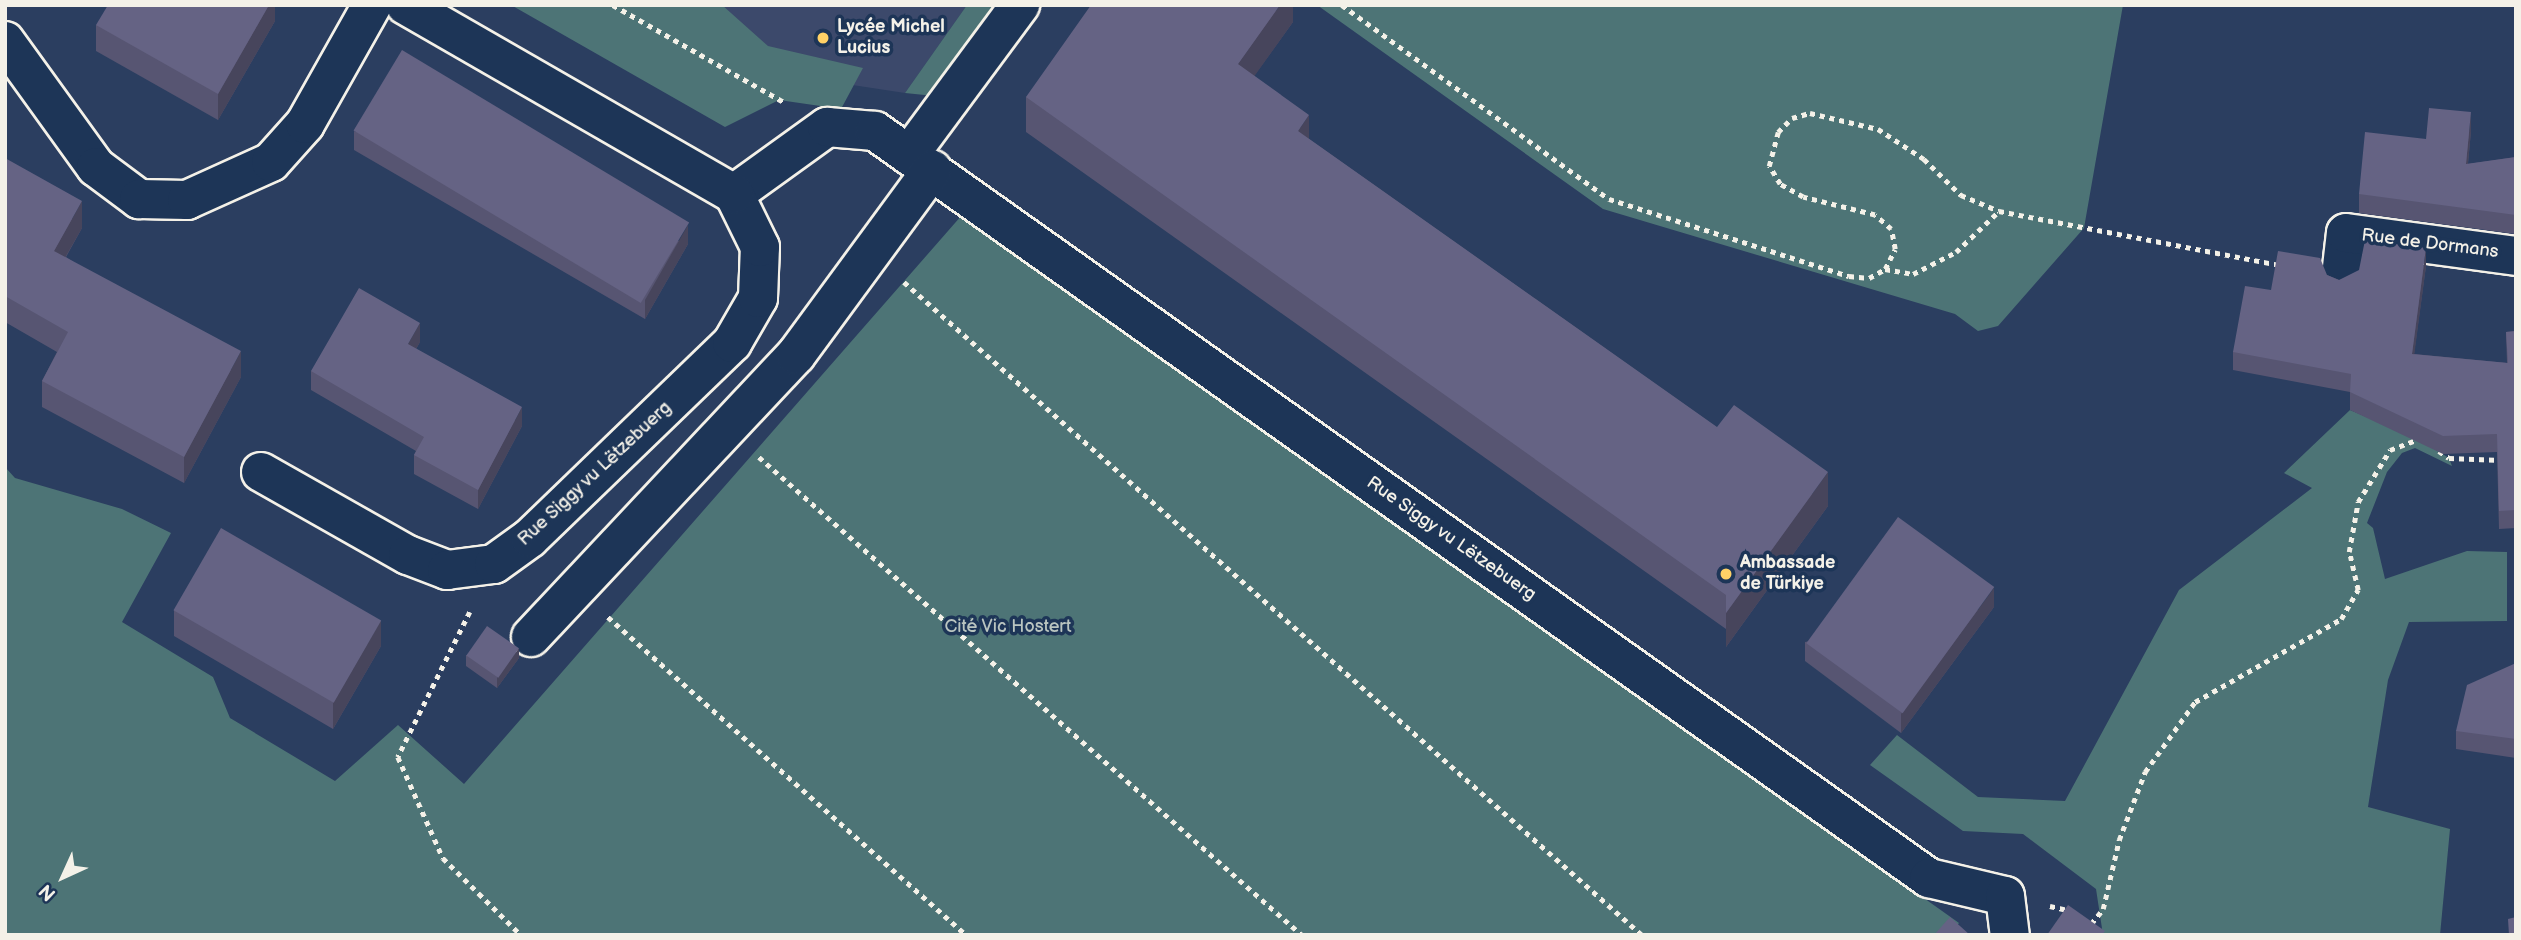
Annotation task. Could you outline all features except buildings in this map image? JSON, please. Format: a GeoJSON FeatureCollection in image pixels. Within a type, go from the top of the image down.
{"type":"FeatureCollection","features":[{"type":"Feature","properties":{"kind":"street"},"geometry":{"type":"LineString","coordinates":[[5,41],[96,167],[139,199],[187,200],[271,162],[305,124],[372,5]]}},
{"type":"Feature","properties":{"kind":"street"},"geometry":{"type":"LineString","coordinates":[[405,5],[734,194],[827,127]]}},
{"type":"Feature","properties":{"kind":"street"},"geometry":{"type":"LineString","coordinates":[[531,637],[796,355],[872,253],[920,162],[1020,5]]}},
{"type":"Feature","properties":{"kind":"street","name":"Rue Siggy vu Lëtzebuerg"},"geometry":{"type":"LineString","coordinates":[[827,127],[875,131],[1929,878],[2005,896],[2010,935]]}},
{"type":"Feature","properties":{"kind":"street","name":"Rue Siggy vu Lëtzebuerg"},"geometry":{"type":"LineString","coordinates":[[261,472],[408,555],[447,570],[494,564],[530,538],[732,343],[758,298],[760,247],[734,194]]}},
{"type":"Feature","properties":{"kind":"street","name":"Rue de Dormans"},"geometry":{"type":"LineString","coordinates":[[2341,276],[2346,233],[2516,256]]}},
{"type":"Feature","properties":{"kind":"path"},"geometry":{"type":"LineString","coordinates":[[613,5],[827,127]]}},
{"type":"Feature","properties":{"kind":"path"},"geometry":{"type":"LineString","coordinates":[[1342,5],[1609,199],[1849,276],[1869,278],[1885,269],[1895,248],[1891,229],[1875,215],[1803,197],[1780,184],[1769,166],[1779,132],[1792,118],[1810,113],[1878,129],[1924,159],[1961,195],[1998,211],[2341,276]]}},
{"type":"Feature","properties":{"kind":"path"},"geometry":{"type":"LineString","coordinates":[[1885,269],[1913,274],[1956,252],[1998,211]]}},
{"type":"Feature","properties":{"kind":"path"},"geometry":{"type":"LineString","coordinates":[[872,253],[1642,935]]}},
{"type":"Feature","properties":{"kind":"path"},"geometry":{"type":"LineString","coordinates":[[726,428],[1302,935]]}},
{"type":"Feature","properties":{"kind":"path"},"geometry":{"type":"LineString","coordinates":[[2083,918],[2092,925],[2103,909],[2119,840],[2145,772],[2196,702],[2341,619],[2358,590],[2349,552],[2358,502],[2390,450],[2418,439],[2449,458],[2504,460]]}},
{"type":"Feature","properties":{"kind":"path"},"geometry":{"type":"LineString","coordinates":[[494,564],[398,757],[443,858],[521,935]]}},
{"type":"Feature","properties":{"kind":"path"},"geometry":{"type":"LineString","coordinates":[[576,589],[966,935]]}},
{"type":"Feature","properties":{"kind":"shaded area","name":"Lycée Michel Lucius"},"geometry":{"type":"Polygon","coordinates":[[[644,5],[967,5],[905,93],[760,71],[644,5]]]}},
{"type":"Feature","properties":{"kind":"green space"},"geometry":{"type":"Polygon","coordinates":[[[511,5],[722,5],[768,46],[863,68],[841,109],[779,100],[725,127],[511,5]]]}},
{"type":"Feature","properties":{"kind":"green space"},"geometry":{"type":"Polygon","coordinates":[[[967,5],[1020,5],[954,98],[905,93],[967,5]]]}},
{"type":"Feature","properties":{"kind":"green space"},"geometry":{"type":"Polygon","coordinates":[[[1317,5],[2123,5],[2084,228],[1998,326],[1978,331],[1955,314],[1603,209],[1317,5]]]}},
{"type":"Feature","properties":{"kind":"green space","name":"Cité Vic Hostert"},"geometry":{"type":"Polygon","coordinates":[[[962,215],[1959,923],[1949,935],[5,935],[5,467],[15,478],[122,509],[171,533],[122,622],[213,677],[230,718],[335,781],[398,725],[464,784],[962,215]]]}},
{"type":"Feature","properties":{"kind":"green space"},"geometry":{"type":"Polygon","coordinates":[[[2350,410],[2418,439],[2449,458],[2452,466],[2415,448],[2402,453],[2387,472],[2367,523],[2373,528],[2385,579],[2467,551],[2507,552],[2507,621],[2409,622],[2388,680],[2368,807],[2450,829],[2440,935],[2103,935],[2096,889],[2023,834],[1963,831],[1870,765],[1897,735],[1978,797],[2065,801],[2179,590],[2312,488],[2284,473],[2350,410]]]}},
{"type":"Feature","properties":{"kind":"place","name":"Lycée Michel Lucius"},"geometry":{"type":"Point","coordinates":[823,38]}},
{"type":"Feature","properties":{"kind":"place","name":"Ambassade de Türkiye"},"geometry":{"type":"Point","coordinates":[1726,574]}}]}
